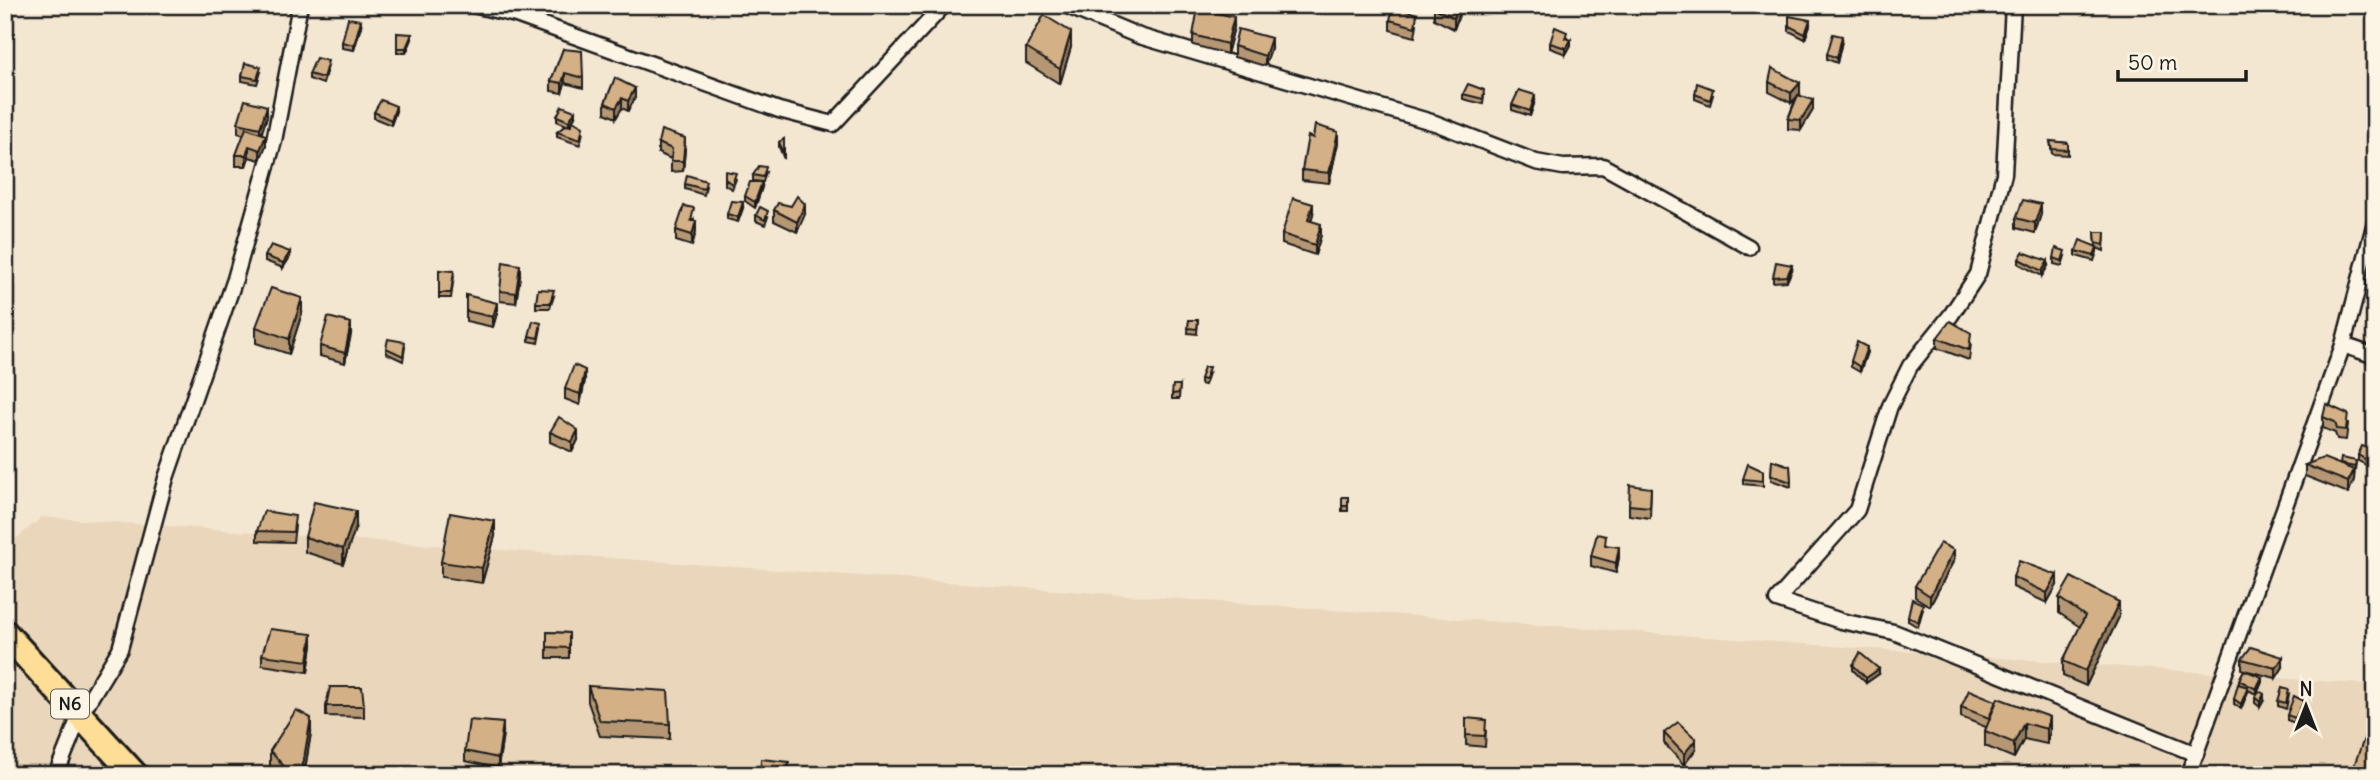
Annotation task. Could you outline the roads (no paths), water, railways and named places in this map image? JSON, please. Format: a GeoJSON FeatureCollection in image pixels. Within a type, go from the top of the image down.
{"type":"FeatureCollection","features":[{"type":"Feature","properties":{"kind":"highway","name":"N6"},"geometry":{"type":"LineString","coordinates":[[5,633],[135,775]]}},
{"type":"Feature","properties":{"kind":"street"},"geometry":{"type":"LineString","coordinates":[[56,775],[80,715],[120,649],[166,478],[235,279],[270,153],[300,5]]}},
{"type":"Feature","properties":{"kind":"street"},"geometry":{"type":"LineString","coordinates":[[473,5],[516,15],[779,110],[833,124],[944,5]]}},
{"type":"Feature","properties":{"kind":"street"},"geometry":{"type":"LineString","coordinates":[[1065,5],[1139,36],[1435,123],[1536,162],[1563,167],[1603,166],[1749,247]]}},
{"type":"Feature","properties":{"kind":"street"},"geometry":{"type":"LineString","coordinates":[[2013,5],[2004,174],[1978,274],[1910,366],[1890,406],[1857,510],[1777,600],[1841,621],[1894,632],[2196,754]]}},
{"type":"Feature","properties":{"kind":"street"},"geometry":{"type":"LineString","coordinates":[[2188,775],[2343,345],[2375,222]]}},
{"type":"Feature","properties":{"kind":"street"},"geometry":{"type":"LineString","coordinates":[[2343,345],[2375,356]]}}]}
